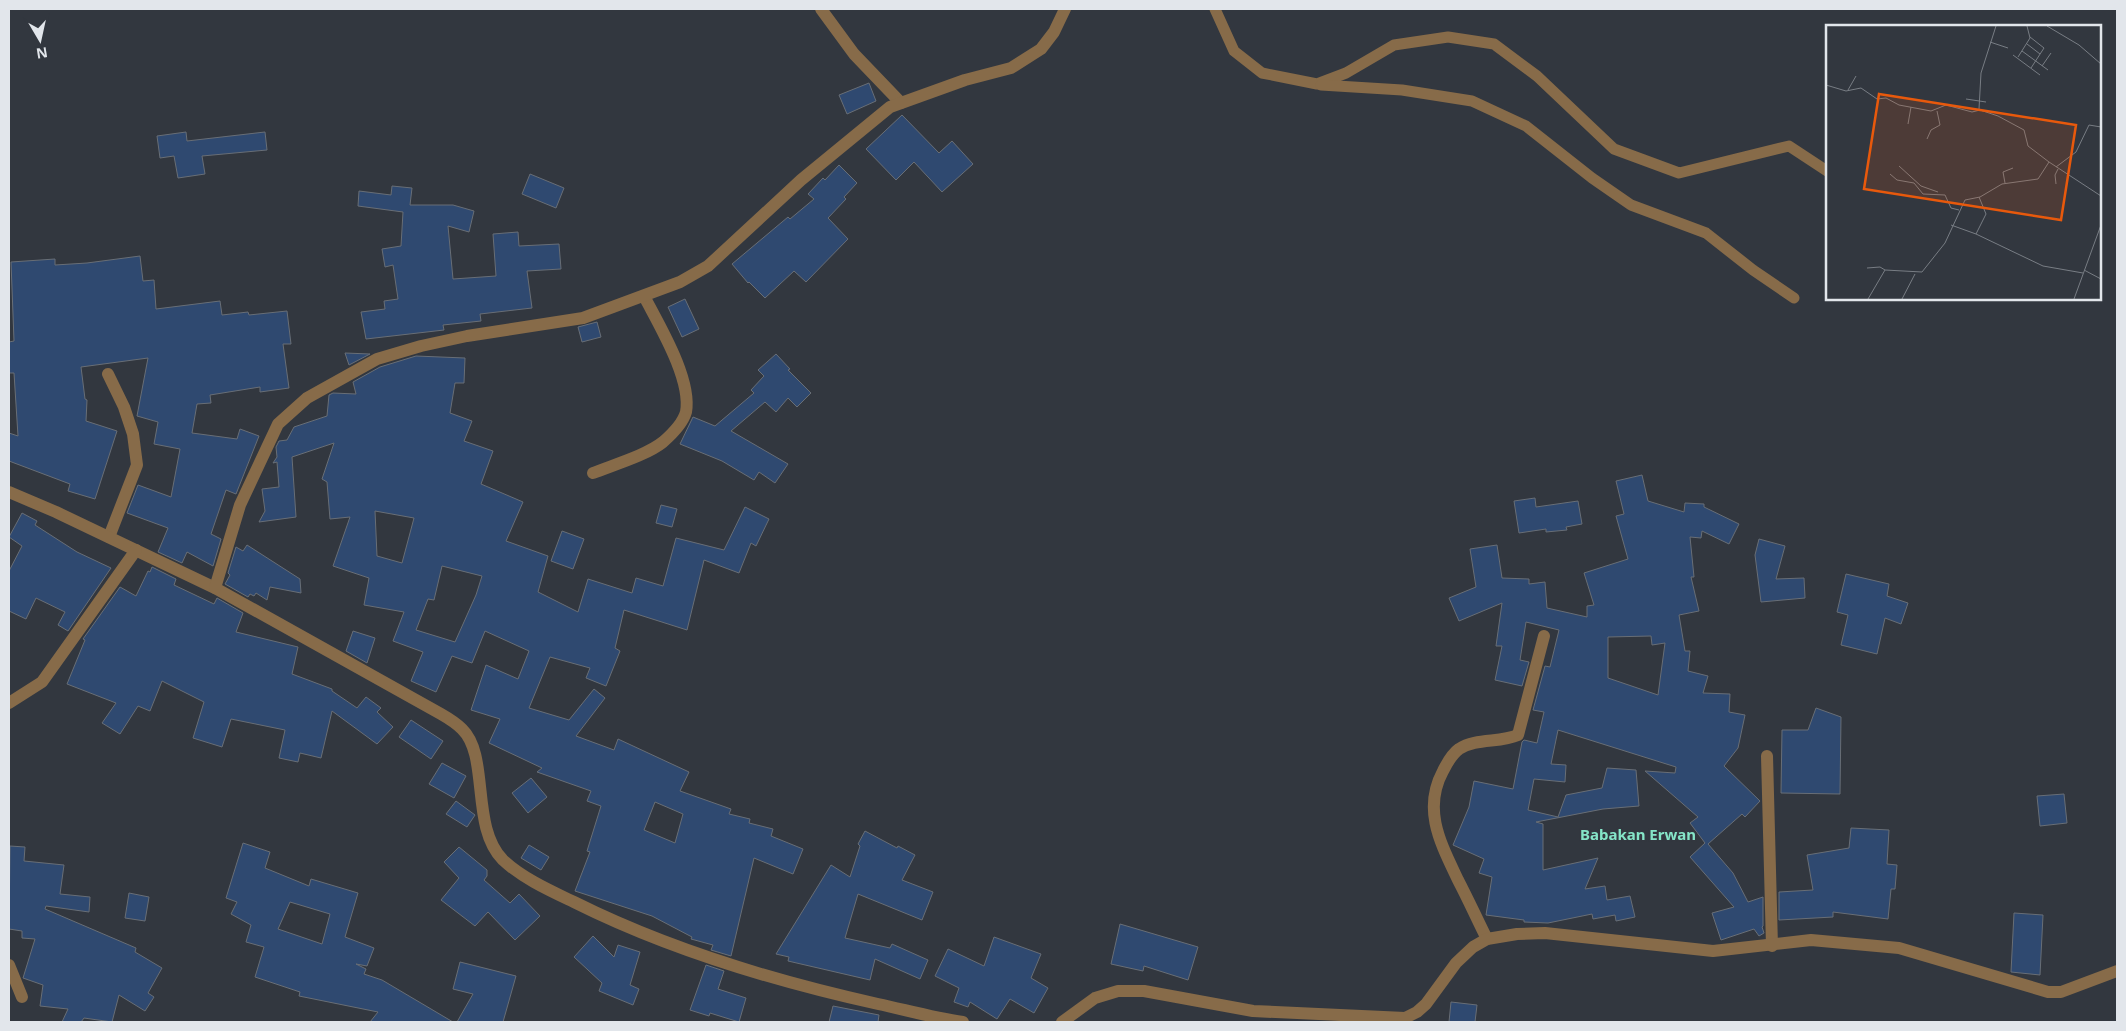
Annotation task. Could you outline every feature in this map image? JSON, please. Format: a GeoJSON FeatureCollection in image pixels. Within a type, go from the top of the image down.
{"type":"FeatureCollection","features":[{"type":"Feature","properties":{"kind":"street"},"geometry":{"type":"LineString","coordinates":[[821,9],[854,54],[901,103]]}},
{"type":"Feature","properties":{"kind":"street"},"geometry":{"type":"LineString","coordinates":[[215,588],[240,505],[278,424],[307,398],[378,359],[421,346],[467,336],[583,318],[680,282],[708,266],[801,180],[890,107],[965,80],[1012,68],[1041,48],[1054,32],[1065,9]]}},
{"type":"Feature","properties":{"kind":"street"},"geometry":{"type":"LineString","coordinates":[[593,473],[662,443],[679,426],[686,412],[685,391],[679,365],[644,296]]}},
{"type":"Feature","properties":{"kind":"street"},"geometry":{"type":"LineString","coordinates":[[108,374],[130,425],[137,465],[109,537]]}},
{"type":"Feature","properties":{"kind":"street"},"geometry":{"type":"LineString","coordinates":[[9,492],[215,588],[441,714],[463,729],[474,746],[482,809],[488,836],[502,859],[538,884],[602,916],[710,959],[829,993],[963,1022]]}},
{"type":"Feature","properties":{"kind":"street"},"geometry":{"type":"LineString","coordinates":[[10,700],[42,682],[136,550]]}},
{"type":"Feature","properties":{"kind":"street"},"geometry":{"type":"LineString","coordinates":[[1487,938],[1438,839],[1434,800],[1439,779],[1458,750],[1470,744],[1511,738],[1518,735],[1544,636]]}},
{"type":"Feature","properties":{"kind":"street"},"geometry":{"type":"LineString","coordinates":[[1767,756],[1772,946]]}},
{"type":"Feature","properties":{"kind":"street"},"geometry":{"type":"LineString","coordinates":[[1062,1022],[1095,998],[1118,991],[1144,991],[1253,1011],[1405,1018],[1417,1012],[1426,1004],[1456,963],[1473,947],[1487,938],[1517,934],[1545,933],[1713,951],[1772,946],[1811,940],[1899,948],[2048,992],[2061,992],[2117,972]]}},
{"type":"Feature","properties":{"kind":"street"},"geometry":{"type":"LineString","coordinates":[[9,965],[22,997]]}},
{"type":"Feature","properties":{"kind":"lane"},"geometry":{"type":"LineString","coordinates":[[1216,9],[1234,51],[1262,73],[1317,84],[1402,90],[1472,101],[1526,126],[1592,178],[1632,205],[1706,233],[1753,270],[1794,298]]}},
{"type":"Feature","properties":{"kind":"lane"},"geometry":{"type":"LineString","coordinates":[[1317,84],[1346,73],[1394,45],[1448,37],[1494,44],[1537,76],[1614,149],[1679,173],[1789,146],[1826,170]]}},
{"type":"Feature","properties":{"kind":"building"},"geometry":{"type":"Polygon","coordinates":[[[869,83],[876,101],[847,114],[839,95],[869,83]]]}},
{"type":"Feature","properties":{"kind":"building"},"geometry":{"type":"Polygon","coordinates":[[[902,115],[939,153],[952,141],[973,164],[942,192],[914,162],[896,180],[866,149],[902,115]]]}},
{"type":"Feature","properties":{"kind":"building"},"geometry":{"type":"Polygon","coordinates":[[[186,132],[187,141],[265,132],[267,150],[202,156],[205,174],[178,178],[174,156],[160,158],[157,136],[186,132]]]}},
{"type":"Feature","properties":{"kind":"building"},"geometry":{"type":"Polygon","coordinates":[[[839,165],[857,183],[844,197],[846,199],[828,218],[848,239],[806,282],[794,271],[765,298],[748,283],[732,264],[788,217],[790,219],[814,199],[808,194],[839,165]]]}},
{"type":"Feature","properties":{"kind":"building"},"geometry":{"type":"Polygon","coordinates":[[[530,174],[564,188],[556,208],[522,194],[530,174]]]}},
{"type":"Feature","properties":{"kind":"building"},"geometry":{"type":"Polygon","coordinates":[[[392,186],[412,188],[410,205],[453,205],[474,211],[469,232],[448,226],[453,279],[496,276],[493,234],[518,232],[519,246],[559,244],[561,269],[527,271],[532,308],[480,314],[481,321],[443,325],[444,330],[366,339],[361,312],[385,309],[384,301],[398,299],[393,265],[385,267],[382,249],[401,246],[403,212],[358,206],[359,191],[391,195],[392,186]]]}},
{"type":"Feature","properties":{"kind":"building"},"geometry":{"type":"Polygon","coordinates":[[[140,256],[143,281],[154,280],[156,309],[220,301],[222,315],[248,312],[249,315],[287,311],[291,344],[283,344],[289,388],[260,392],[260,387],[210,395],[211,403],[197,404],[192,433],[237,439],[240,429],[259,436],[236,494],[226,490],[211,534],[221,539],[213,566],[187,552],[182,563],[158,552],[168,528],[127,513],[138,485],[171,497],[180,449],[154,444],[158,422],[137,416],[148,358],[81,367],[85,399],[87,400],[86,421],[117,431],[95,499],[68,491],[70,484],[9,461],[9,433],[18,436],[14,373],[9,373],[9,342],[14,341],[11,262],[55,259],[55,265],[140,256]]]}},
{"type":"Feature","properties":{"kind":"building"},"geometry":{"type":"Polygon","coordinates":[[[685,299],[699,329],[682,337],[668,307],[685,299]]]}},
{"type":"Feature","properties":{"kind":"building"},"geometry":{"type":"Polygon","coordinates":[[[597,322],[601,337],[582,342],[578,327],[597,322]]]}},
{"type":"Feature","properties":{"kind":"building"},"geometry":{"type":"Polygon","coordinates":[[[345,353],[370,354],[349,365],[345,353]]]}},
{"type":"Feature","properties":{"kind":"building"},"geometry":{"type":"Polygon","coordinates":[[[776,354],[790,369],[788,370],[811,393],[797,407],[788,398],[776,412],[765,402],[731,431],[788,464],[775,483],[759,472],[754,480],[722,461],[680,444],[693,417],[715,426],[754,393],[751,390],[764,376],[758,370],[776,354]]]}},
{"type":"Feature","properties":{"kind":"building"},"geometry":{"type":"Polygon","coordinates":[[[416,356],[465,358],[464,383],[455,383],[450,413],[472,421],[464,441],[493,451],[481,484],[523,502],[506,541],[548,556],[538,592],[578,612],[588,579],[632,593],[636,578],[663,586],[676,538],[724,550],[745,507],[769,519],[756,546],[751,543],[739,573],[704,560],[687,630],[624,610],[615,648],[620,651],[606,686],[586,678],[590,668],[550,657],[529,708],[569,720],[594,689],[605,698],[576,736],[614,750],[618,739],[689,772],[680,791],[731,809],[729,814],[750,819],[749,823],[773,829],[771,836],[803,849],[793,874],[754,858],[731,956],[711,950],[713,945],[691,939],[692,937],[652,916],[575,891],[590,852],[587,851],[601,806],[587,801],[591,791],[537,772],[542,768],[489,743],[500,719],[471,710],[486,665],[518,679],[529,651],[485,631],[472,663],[452,656],[436,692],[411,681],[423,652],[393,641],[404,612],[364,605],[369,578],[333,566],[350,517],[330,519],[327,482],[322,479],[334,443],[292,457],[296,517],[259,522],[265,511],[262,489],[279,487],[277,462],[273,463],[277,457],[276,447],[279,441],[287,440],[294,427],[327,416],[329,395],[333,393],[356,394],[353,382],[380,367],[416,356]],[[375,511],[377,556],[402,563],[414,518],[375,511]],[[442,566],[434,600],[428,599],[416,630],[455,642],[476,595],[482,576],[442,566]],[[655,802],[644,830],[675,843],[683,814],[655,802]]]}},
{"type":"Feature","properties":{"kind":"building"},"geometry":{"type":"Polygon","coordinates":[[[1642,475],[1648,501],[1684,512],[1685,503],[1704,504],[1704,507],[1739,524],[1729,544],[1702,531],[1701,538],[1690,537],[1694,577],[1691,577],[1699,611],[1679,615],[1685,651],[1690,651],[1688,671],[1708,676],[1703,693],[1730,694],[1729,712],[1745,715],[1738,748],[1724,766],[1760,801],[1745,817],[1742,814],[1708,844],[1733,873],[1748,902],[1763,897],[1762,927],[1764,933],[1759,936],[1754,929],[1721,940],[1712,913],[1734,907],[1690,857],[1705,843],[1690,823],[1698,817],[1645,771],[1675,773],[1676,767],[1558,730],[1551,764],[1566,765],[1565,782],[1534,779],[1528,810],[1558,817],[1566,795],[1602,788],[1607,768],[1636,770],[1639,806],[1603,809],[1536,822],[1543,824],[1543,870],[1598,858],[1585,889],[1605,886],[1607,900],[1630,896],[1635,917],[1616,921],[1615,915],[1593,919],[1592,914],[1548,923],[1524,922],[1524,920],[1486,915],[1492,877],[1479,873],[1484,859],[1453,845],[1469,807],[1474,781],[1513,789],[1522,742],[1524,740],[1537,743],[1544,712],[1533,710],[1545,666],[1550,667],[1559,630],[1526,622],[1520,660],[1529,662],[1522,686],[1495,680],[1502,646],[1496,646],[1502,603],[1459,621],[1449,598],[1476,587],[1470,549],[1497,545],[1502,578],[1529,579],[1529,584],[1545,582],[1547,608],[1587,617],[1587,606],[1594,605],[1584,573],[1628,559],[1616,516],[1624,514],[1616,481],[1642,475]],[[1651,636],[1608,637],[1608,678],[1658,695],[1665,643],[1652,645],[1651,636]]]}},
{"type":"Feature","properties":{"kind":"building"},"geometry":{"type":"Polygon","coordinates":[[[1535,498],[1536,507],[1578,501],[1582,524],[1566,527],[1567,530],[1546,532],[1546,529],[1519,533],[1514,501],[1535,498]]]}},
{"type":"Feature","properties":{"kind":"building"},"geometry":{"type":"Polygon","coordinates":[[[661,505],[677,509],[672,527],[656,523],[661,505]]]}},
{"type":"Feature","properties":{"kind":"building"},"geometry":{"type":"Polygon","coordinates":[[[22,513],[37,521],[35,525],[77,552],[111,568],[68,631],[58,625],[65,612],[36,598],[26,619],[9,611],[9,571],[22,546],[9,537],[22,513]]]}},
{"type":"Feature","properties":{"kind":"building"},"geometry":{"type":"Polygon","coordinates":[[[562,531],[584,539],[573,569],[551,561],[562,531]]]}},
{"type":"Feature","properties":{"kind":"building"},"geometry":{"type":"Polygon","coordinates":[[[1759,539],[1785,546],[1776,579],[1804,578],[1805,598],[1761,602],[1755,555],[1759,539]]]}},
{"type":"Feature","properties":{"kind":"building"},"geometry":{"type":"Polygon","coordinates":[[[247,545],[300,579],[301,593],[270,587],[267,600],[256,593],[254,596],[250,594],[248,597],[225,584],[230,575],[228,573],[236,547],[243,551],[247,545]]]}},
{"type":"Feature","properties":{"kind":"building"},"geometry":{"type":"Polygon","coordinates":[[[152,567],[176,579],[174,585],[214,604],[217,598],[243,613],[236,632],[298,647],[292,674],[332,689],[332,691],[357,708],[366,697],[381,708],[377,712],[393,727],[377,744],[332,711],[321,758],[300,753],[298,762],[279,758],[285,730],[231,719],[222,747],[193,738],[204,702],[162,681],[150,711],[138,706],[120,734],[102,723],[116,703],[67,684],[85,640],[83,639],[120,587],[136,596],[148,571],[150,572],[152,567]]]}},
{"type":"Feature","properties":{"kind":"building"},"geometry":{"type":"Polygon","coordinates":[[[1846,574],[1889,584],[1887,596],[1908,603],[1901,624],[1885,618],[1877,654],[1841,645],[1848,615],[1837,612],[1846,574]]]}},
{"type":"Feature","properties":{"kind":"building"},"geometry":{"type":"Polygon","coordinates":[[[353,631],[375,638],[367,663],[346,651],[353,631]]]}},
{"type":"Feature","properties":{"kind":"building"},"geometry":{"type":"Polygon","coordinates":[[[1816,708],[1841,717],[1840,794],[1781,793],[1782,730],[1808,730],[1816,708]]]}},
{"type":"Feature","properties":{"kind":"building"},"geometry":{"type":"Polygon","coordinates":[[[411,720],[443,741],[431,759],[399,737],[411,720]]]}},
{"type":"Feature","properties":{"kind":"building"},"geometry":{"type":"Polygon","coordinates":[[[442,763],[466,776],[454,798],[429,784],[442,763]]]}},
{"type":"Feature","properties":{"kind":"building"},"geometry":{"type":"Polygon","coordinates":[[[531,778],[547,797],[528,813],[512,793],[531,778]]]}},
{"type":"Feature","properties":{"kind":"building"},"geometry":{"type":"Polygon","coordinates":[[[2064,794],[2067,823],[2040,826],[2037,796],[2064,794]]]}},
{"type":"Feature","properties":{"kind":"building"},"geometry":{"type":"Polygon","coordinates":[[[456,801],[475,815],[467,827],[446,814],[456,801]]]}},
{"type":"Feature","properties":{"kind":"building"},"geometry":{"type":"Polygon","coordinates":[[[1851,828],[1889,830],[1887,864],[1897,865],[1895,889],[1891,889],[1888,919],[1833,912],[1833,917],[1779,920],[1779,892],[1813,890],[1807,855],[1849,848],[1851,828]]]}},
{"type":"Feature","properties":{"kind":"building"},"geometry":{"type":"Polygon","coordinates":[[[865,831],[915,855],[902,880],[933,892],[922,920],[858,894],[845,938],[890,948],[892,944],[928,960],[920,979],[875,959],[870,980],[788,961],[789,957],[776,954],[831,865],[850,877],[860,846],[858,844],[865,831]]]}},
{"type":"Feature","properties":{"kind":"building"},"geometry":{"type":"Polygon","coordinates":[[[243,843],[270,852],[265,868],[309,886],[311,879],[358,893],[345,937],[374,948],[367,966],[356,964],[366,969],[364,974],[382,980],[453,1022],[370,1022],[378,1012],[299,996],[300,992],[255,977],[264,947],[246,942],[251,925],[231,914],[237,902],[226,898],[243,843]],[[290,902],[278,929],[322,944],[330,914],[290,902]]]}},
{"type":"Feature","properties":{"kind":"building"},"geometry":{"type":"Polygon","coordinates":[[[529,845],[549,857],[541,870],[521,858],[529,845]]]}},
{"type":"Feature","properties":{"kind":"building"},"geometry":{"type":"Polygon","coordinates":[[[10,846],[25,847],[24,861],[64,865],[60,894],[90,897],[89,912],[46,906],[45,909],[136,948],[135,952],[162,968],[148,993],[154,997],[145,1011],[119,995],[112,1022],[84,1018],[81,1022],[62,1022],[68,1009],[40,1006],[43,985],[23,978],[35,939],[22,938],[22,931],[9,929],[10,846]]]}},
{"type":"Feature","properties":{"kind":"building"},"geometry":{"type":"Polygon","coordinates":[[[459,847],[487,870],[487,876],[484,880],[510,903],[519,894],[540,916],[515,940],[488,912],[475,926],[441,900],[459,878],[444,862],[459,847]]]}},
{"type":"Feature","properties":{"kind":"building"},"geometry":{"type":"Polygon","coordinates":[[[129,893],[149,897],[145,921],[125,918],[129,893]]]}},
{"type":"Feature","properties":{"kind":"building"},"geometry":{"type":"Polygon","coordinates":[[[2014,913],[2043,915],[2040,975],[2011,972],[2014,913]]]}},
{"type":"Feature","properties":{"kind":"building"},"geometry":{"type":"Polygon","coordinates":[[[1120,924],[1198,947],[1188,980],[1144,966],[1143,971],[1111,964],[1120,924]]]}},
{"type":"Feature","properties":{"kind":"building"},"geometry":{"type":"Polygon","coordinates":[[[593,936],[614,957],[618,945],[640,952],[630,985],[639,989],[633,1005],[599,991],[602,983],[574,957],[593,936]]]}},
{"type":"Feature","properties":{"kind":"building"},"geometry":{"type":"Polygon","coordinates":[[[994,937],[1041,954],[1031,978],[1048,988],[1034,1013],[1010,999],[997,1019],[970,1002],[968,1007],[954,1002],[959,988],[935,976],[948,949],[984,966],[994,937]]]}},
{"type":"Feature","properties":{"kind":"building"},"geometry":{"type":"Polygon","coordinates":[[[460,962],[516,976],[503,1022],[457,1022],[473,994],[453,989],[460,962]]]}},
{"type":"Feature","properties":{"kind":"building"},"geometry":{"type":"Polygon","coordinates":[[[706,965],[724,971],[718,989],[746,998],[739,1022],[710,1013],[709,1016],[690,1010],[706,965]]]}},
{"type":"Feature","properties":{"kind":"building"},"geometry":{"type":"Polygon","coordinates":[[[1451,1002],[1477,1005],[1475,1022],[1449,1022],[1451,1002]]]}},
{"type":"Feature","properties":{"kind":"building"},"geometry":{"type":"Polygon","coordinates":[[[833,1006],[879,1015],[878,1022],[829,1022],[833,1006]]]}},
{"type":"Feature","properties":{"kind":"district","name":"Babakan Erwan"},"geometry":{"type":"Point","coordinates":[1638,834]}}]}
